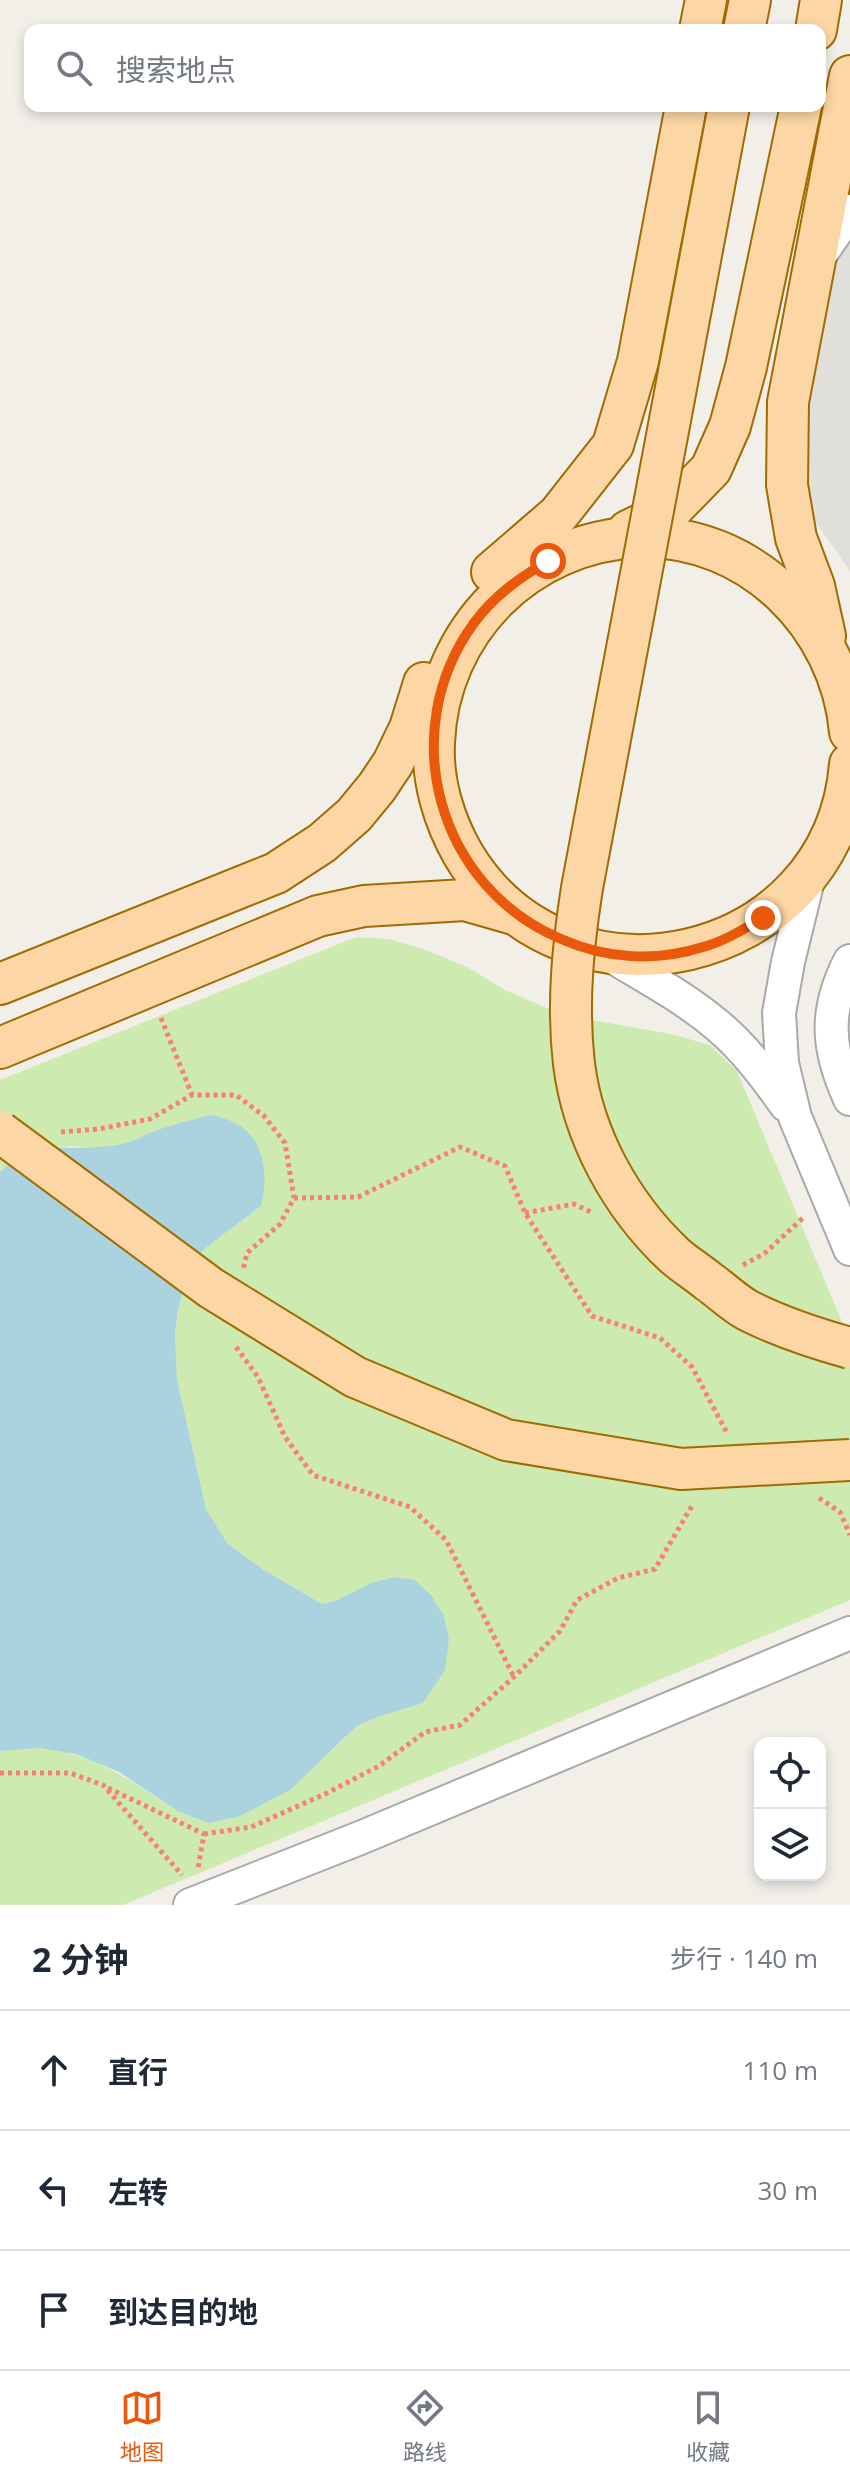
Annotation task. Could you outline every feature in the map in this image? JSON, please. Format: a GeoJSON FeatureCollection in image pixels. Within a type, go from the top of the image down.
{"type":"FeatureCollection","features":[{"type":"Feature","properties":{"kind":"main road"},"geometry":{"type":"LineString","coordinates":[[701,24],[706,0]]}},
{"type":"Feature","properties":{"kind":"main road"},"geometry":{"type":"LineString","coordinates":[[745,24],[750,0]]}},
{"type":"Feature","properties":{"kind":"main road"},"geometry":{"type":"LineString","coordinates":[[817,24],[821,0]]}},
{"type":"Feature","properties":{"kind":"main road"},"geometry":{"type":"LineString","coordinates":[[828,651],[814,586],[796,538],[787,485],[788,402],[850,76]]}},
{"type":"Feature","properties":{"kind":"main road"},"geometry":{"type":"LineString","coordinates":[[0,984],[276,873],[322,843],[354,815],[377,787],[410,728],[416,702],[448,627],[473,589],[558,515],[613,445],[638,361],[685,112]]}},
{"type":"Feature","properties":{"kind":"main road"},"geometry":{"type":"LineString","coordinates":[[728,112],[582,888],[571,979],[570,1010],[575,1066],[603,1162],[629,1205],[674,1255],[744,1308],[796,1332],[850,1348]]}},
{"type":"Feature","properties":{"kind":"main road"},"geometry":{"type":"LineString","coordinates":[[800,112],[738,396],[730,426],[711,469],[671,510],[622,533],[548,561],[519,577],[448,627],[436,679],[436,779],[456,841],[472,869],[493,894],[518,915],[566,942],[608,954],[640,957],[673,955],[735,935],[763,918],[788,897],[810,872],[827,844],[840,813],[849,781],[850,764]]}},
{"type":"Feature","properties":{"kind":"main road"},"geometry":{"type":"LineString","coordinates":[[578,548],[609,540],[642,537],[674,540],[716,551],[764,576],[790,598],[811,623],[828,651],[841,682],[850,732]]}},
{"type":"Feature","properties":{"kind":"main road"},"geometry":{"type":"LineString","coordinates":[[436,714],[444,682],[462,642],[495,599],[519,577]]}},
{"type":"Feature","properties":{"kind":"main road"},"geometry":{"type":"LineString","coordinates":[[0,1048],[318,916],[364,906],[465,900],[518,915]]}},
{"type":"Feature","properties":{"kind":"main road"},"geometry":{"type":"LineString","coordinates":[[0,1132],[211,1288],[355,1377],[506,1440],[681,1469],[850,1460]]}},
{"type":"Feature","properties":{"kind":"street"},"geometry":{"type":"LineString","coordinates":[[814,264],[850,211]]}},
{"type":"Feature","properties":{"kind":"street"},"geometry":{"type":"LineString","coordinates":[[810,872],[779,1013],[782,1063],[795,1117],[850,1249]]}},
{"type":"Feature","properties":{"kind":"street"},"geometry":{"type":"LineString","coordinates":[[608,954],[718,1026],[761,1071],[795,1117]]}},
{"type":"Feature","properties":{"kind":"street"},"geometry":{"type":"LineString","coordinates":[[850,961],[831,1013],[830,1042],[839,1076],[850,1099]]}},
{"type":"Feature","properties":{"kind":"street"},"geometry":{"type":"LineString","coordinates":[[196,1898],[360,1838],[850,1633]]}},
{"type":"Feature","properties":{"kind":"path"},"geometry":{"type":"LineString","coordinates":[[148,987],[192,1095]]}},
{"type":"Feature","properties":{"kind":"path"},"geometry":{"type":"LineString","coordinates":[[0,1773],[70,1773],[103,1785],[204,1834],[196,1898]]}},
{"type":"Feature","properties":{"kind":"path"},"geometry":{"type":"LineString","coordinates":[[103,1785],[196,1898]]}},
{"type":"Feature","properties":{"kind":"shaded area"},"geometry":{"type":"Polygon","coordinates":[[[850,189],[850,571],[815,521],[803,485],[805,429],[850,189]]]}},
{"type":"Feature","properties":{"kind":"green space"},"geometry":{"type":"Polygon","coordinates":[[[356,937],[389,939],[426,950],[547,1008],[580,1018],[671,1034],[710,1045],[737,1071],[850,1341],[850,1600],[123,1905],[0,1905],[0,1751],[44,1748],[80,1756],[114,1771],[178,1811],[332,1751],[357,1726],[380,1716],[449,1639],[437,1605],[417,1588],[394,1577],[371,1583],[322,1604],[264,1570],[228,1544],[206,1509],[177,1379],[175,1335],[178,1311],[188,1270],[203,1250],[261,1206],[211,1115],[131,1142],[99,1148],[69,1146],[0,1172],[0,1080],[356,937]]]}},
{"type":"Feature","properties":{"kind":"water"},"geometry":{"type":"Polygon","coordinates":[[[211,1115],[235,1123],[253,1138],[262,1159],[265,1183],[261,1206],[203,1250],[188,1270],[178,1311],[175,1335],[177,1379],[206,1509],[228,1544],[264,1570],[322,1604],[371,1583],[394,1577],[415,1580],[431,1595],[444,1616],[449,1639],[445,1670],[423,1703],[357,1726],[290,1790],[240,1816],[209,1823],[178,1811],[119,1772],[76,1754],[40,1748],[0,1751],[0,1172],[32,1153],[111,1146],[211,1115]]]}},
{"type":"Feature","properties":{"kind":"route"},"geometry":{"type":"LineString","coordinates":[[548,561],[519,577],[474,624],[444,682],[436,714],[436,779],[444,811],[472,869],[493,894],[546,933],[576,946],[608,954],[640,957],[673,955],[735,935],[763,918]]}}]}
